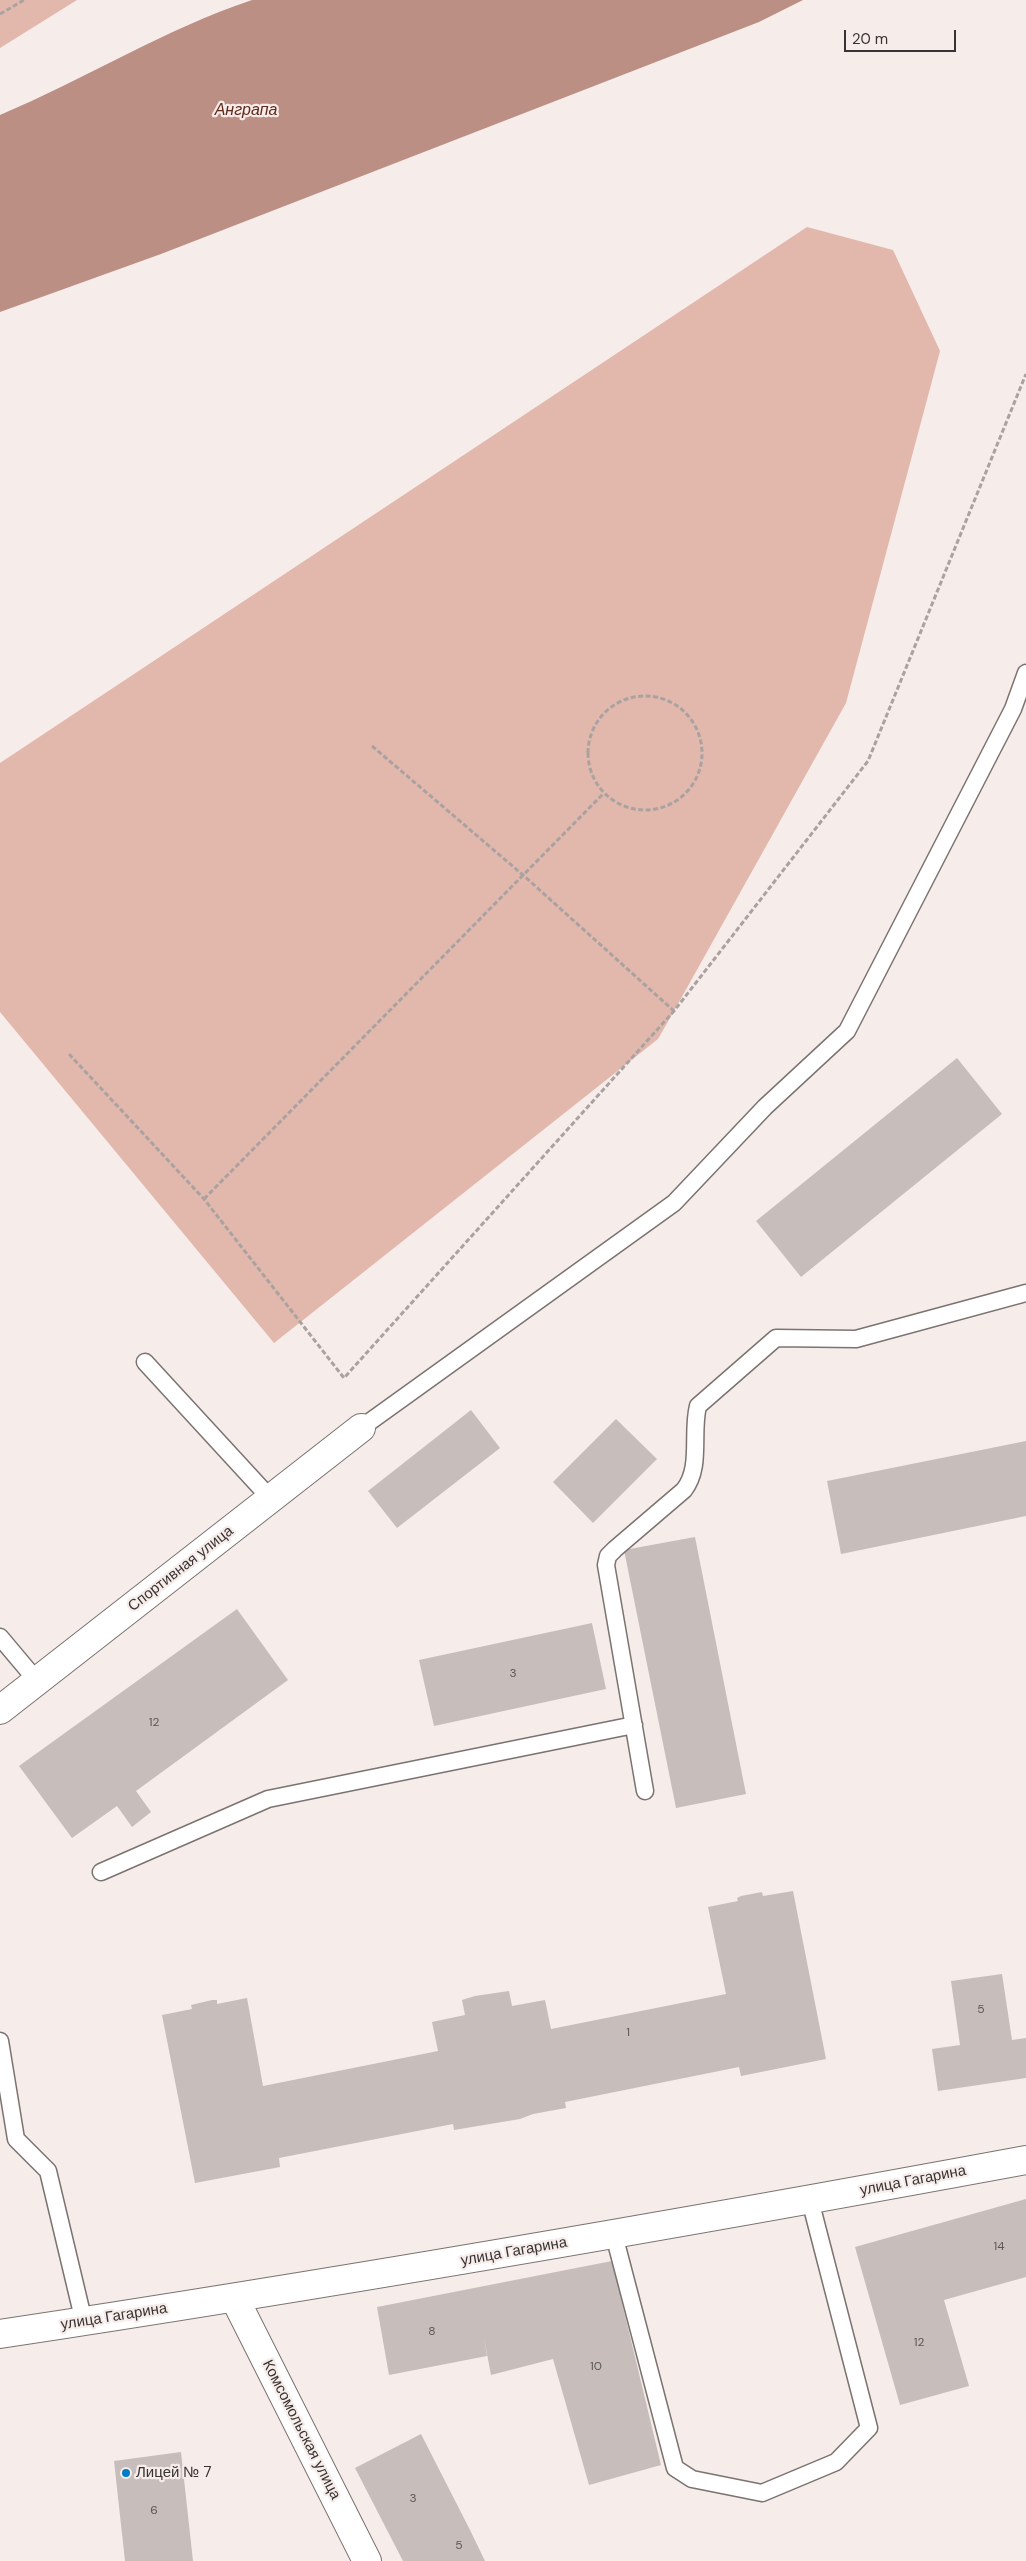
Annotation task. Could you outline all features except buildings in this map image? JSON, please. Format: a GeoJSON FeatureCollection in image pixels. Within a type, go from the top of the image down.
{"type":"FeatureCollection","features":[{"type":"Feature","properties":{"kind":"street","name":"Спортивная улица"},"geometry":{"type":"LineString","coordinates":[[0,1710],[361,1428]]}},
{"type":"Feature","properties":{"kind":"street","name":"улица Гагарина"},"geometry":{"type":"LineString","coordinates":[[0,2334],[235,2299],[614,2235],[1026,2160]]}},
{"type":"Feature","properties":{"kind":"street","name":"Комсомольская улица"},"geometry":{"type":"LineString","coordinates":[[235,2299],[367,2561]]}},
{"type":"Feature","properties":{"kind":"lane"},"geometry":{"type":"LineString","coordinates":[[361,1428],[674,1203],[765,1107],[847,1032],[1013,709],[1026,673]]}},
{"type":"Feature","properties":{"kind":"lane"},"geometry":{"type":"LineString","coordinates":[[645,1791],[606,1566],[608,1556],[615,1548],[684,1490],[691,1481],[694,1468],[694,1420],[698,1406],[776,1338],[856,1339],[1026,1292]]}},
{"type":"Feature","properties":{"kind":"lane"},"geometry":{"type":"LineString","coordinates":[[145,1362],[270,1499]]}},
{"type":"Feature","properties":{"kind":"lane"},"geometry":{"type":"LineString","coordinates":[[0,1637],[37,1681]]}},
{"type":"Feature","properties":{"kind":"lane"},"geometry":{"type":"LineString","coordinates":[[100,1872],[268,1799],[634,1725]]}},
{"type":"Feature","properties":{"kind":"lane"},"geometry":{"type":"LineString","coordinates":[[0,2041],[7,2130],[48,2171],[84,2322]]}},
{"type":"Feature","properties":{"kind":"lane"},"geometry":{"type":"LineString","coordinates":[[614,2235],[675,2468],[692,2480],[762,2493],[836,2462],[869,2428],[810,2200]]}},
{"type":"Feature","properties":{"kind":"path"},"geometry":{"type":"LineString","coordinates":[[0,14],[24,0]]}},
{"type":"Feature","properties":{"kind":"path"},"geometry":{"type":"LineString","coordinates":[[69,1054],[204,1199],[344,1378],[674,1011],[868,761],[1026,374]]}},
{"type":"Feature","properties":{"kind":"path"},"geometry":{"type":"LineString","coordinates":[[644,695],[664,699],[680,708],[693,721],[700,739],[702,757],[697,776],[687,790],[673,802],[656,809],[637,809],[619,804],[604,793],[593,777],[588,759],[588,749],[589,740],[596,722],[609,708],[626,699],[644,695]]}},
{"type":"Feature","properties":{"kind":"path"},"geometry":{"type":"LineString","coordinates":[[372,746],[523,875],[674,1011]]}},
{"type":"Feature","properties":{"kind":"path"},"geometry":{"type":"LineString","coordinates":[[204,1199],[604,793]]}},
{"type":"Feature","properties":{"kind":"shaded area"},"geometry":{"type":"Polygon","coordinates":[[[0,0],[77,0],[0,48],[0,0]]]}},
{"type":"Feature","properties":{"kind":"shaded area"},"geometry":{"type":"Polygon","coordinates":[[[807,227],[893,250],[940,351],[846,703],[658,1039],[274,1343],[0,1012],[0,763],[807,227]]]}},
{"type":"Feature","properties":{"kind":"water","name":"Анграпа"},"geometry":{"type":"Polygon","coordinates":[[[252,0],[803,0],[759,22],[161,254],[0,312],[0,115],[188,25],[252,0]]]}},
{"type":"Feature","properties":{"kind":"place","name":"Лицей № 7"},"geometry":{"type":"Point","coordinates":[126,2473]}}]}
